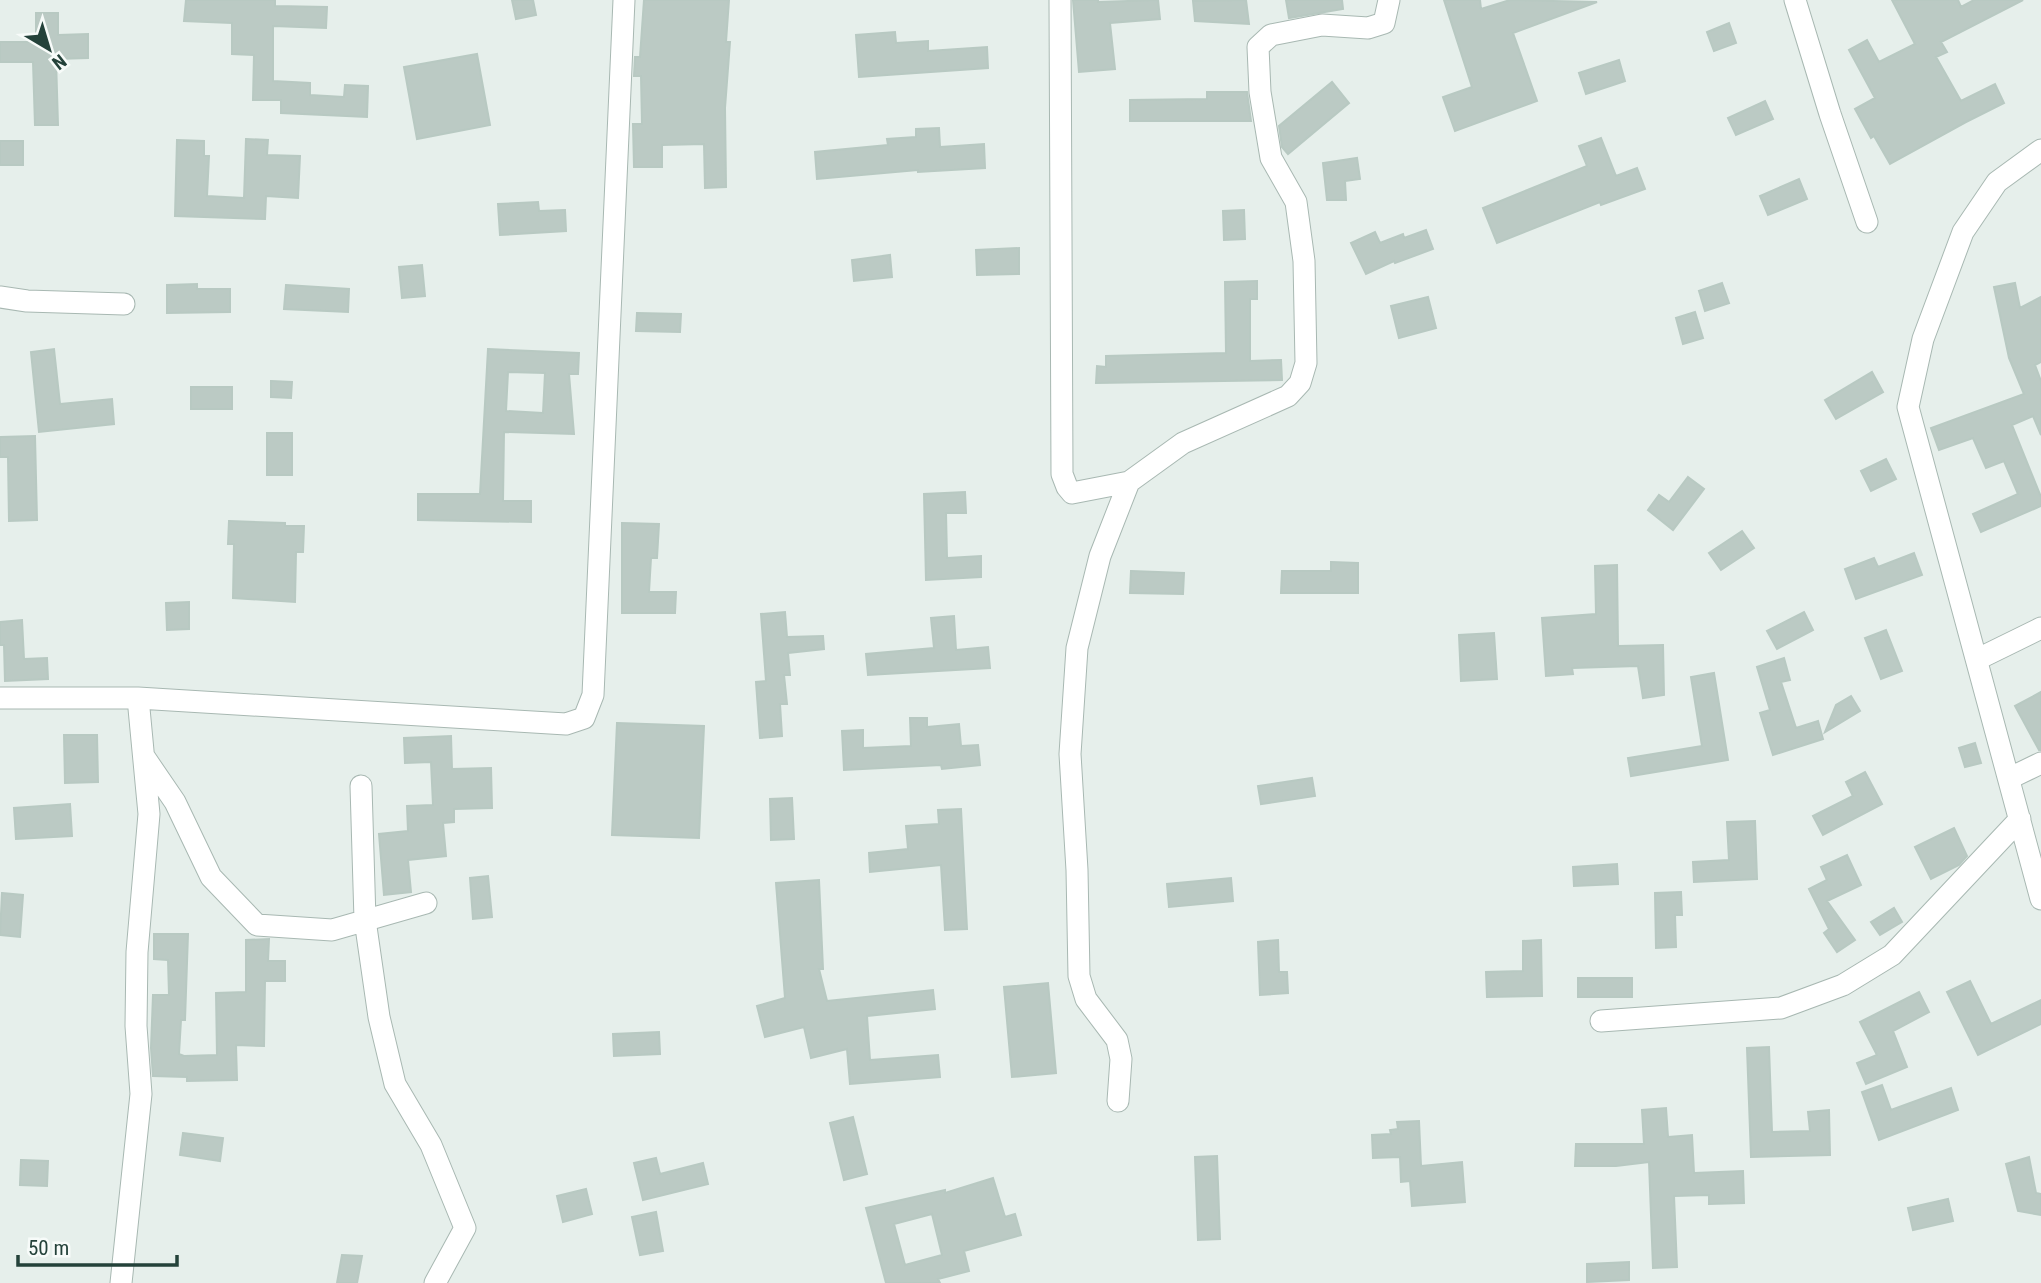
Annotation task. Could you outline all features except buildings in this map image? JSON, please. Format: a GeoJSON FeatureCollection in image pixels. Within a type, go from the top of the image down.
{"type":"FeatureCollection","features":[{"type":"Feature","properties":{"kind":"street"},"geometry":{"type":"LineString","coordinates":[[0,698],[138,698],[566,724],[584,718],[593,695],[595,669],[624,0]]}},
{"type":"Feature","properties":{"kind":"street"},"geometry":{"type":"LineString","coordinates":[[1060,0],[1062,474],[1067,487],[1073,493],[1129,482],[1183,443],[1288,396],[1300,383],[1306,363],[1304,261],[1296,202],[1271,158],[1262,103],[1258,47],[1270,35],[1322,25],[1368,28],[1384,23],[1389,0]]}},
{"type":"Feature","properties":{"kind":"street"},"geometry":{"type":"LineString","coordinates":[[1795,0],[1867,222]]}},
{"type":"Feature","properties":{"kind":"street"},"geometry":{"type":"LineString","coordinates":[[2041,150],[1997,182],[1963,232],[1923,339],[1908,407],[2041,900]]}},
{"type":"Feature","properties":{"kind":"street"},"geometry":{"type":"LineString","coordinates":[[0,297],[27,301],[124,304]]}},
{"type":"Feature","properties":{"kind":"street"},"geometry":{"type":"LineString","coordinates":[[1118,1101],[1121,1059],[1117,1040],[1086,999],[1079,976],[1077,870],[1070,754],[1077,648],[1100,556],[1129,482]]}},
{"type":"Feature","properties":{"kind":"street"},"geometry":{"type":"LineString","coordinates":[[1978,659],[2041,628]]}},
{"type":"Feature","properties":{"kind":"street"},"geometry":{"type":"LineString","coordinates":[[121,1283],[141,1094],[136,1026],[137,952],[149,814],[138,698]]}},
{"type":"Feature","properties":{"kind":"street"},"geometry":{"type":"LineString","coordinates":[[143,756],[176,802],[211,877],[257,925],[331,930],[426,903]]}},
{"type":"Feature","properties":{"kind":"street"},"geometry":{"type":"LineString","coordinates":[[2010,778],[2041,763]]}},
{"type":"Feature","properties":{"kind":"street"},"geometry":{"type":"LineString","coordinates":[[361,786],[365,920],[380,1017],[395,1084],[431,1145],[465,1228],[435,1283]]}},
{"type":"Feature","properties":{"kind":"street"},"geometry":{"type":"LineString","coordinates":[[1601,1021],[1781,1008],[1843,985],[1892,955],[2020,819]]}}]}
